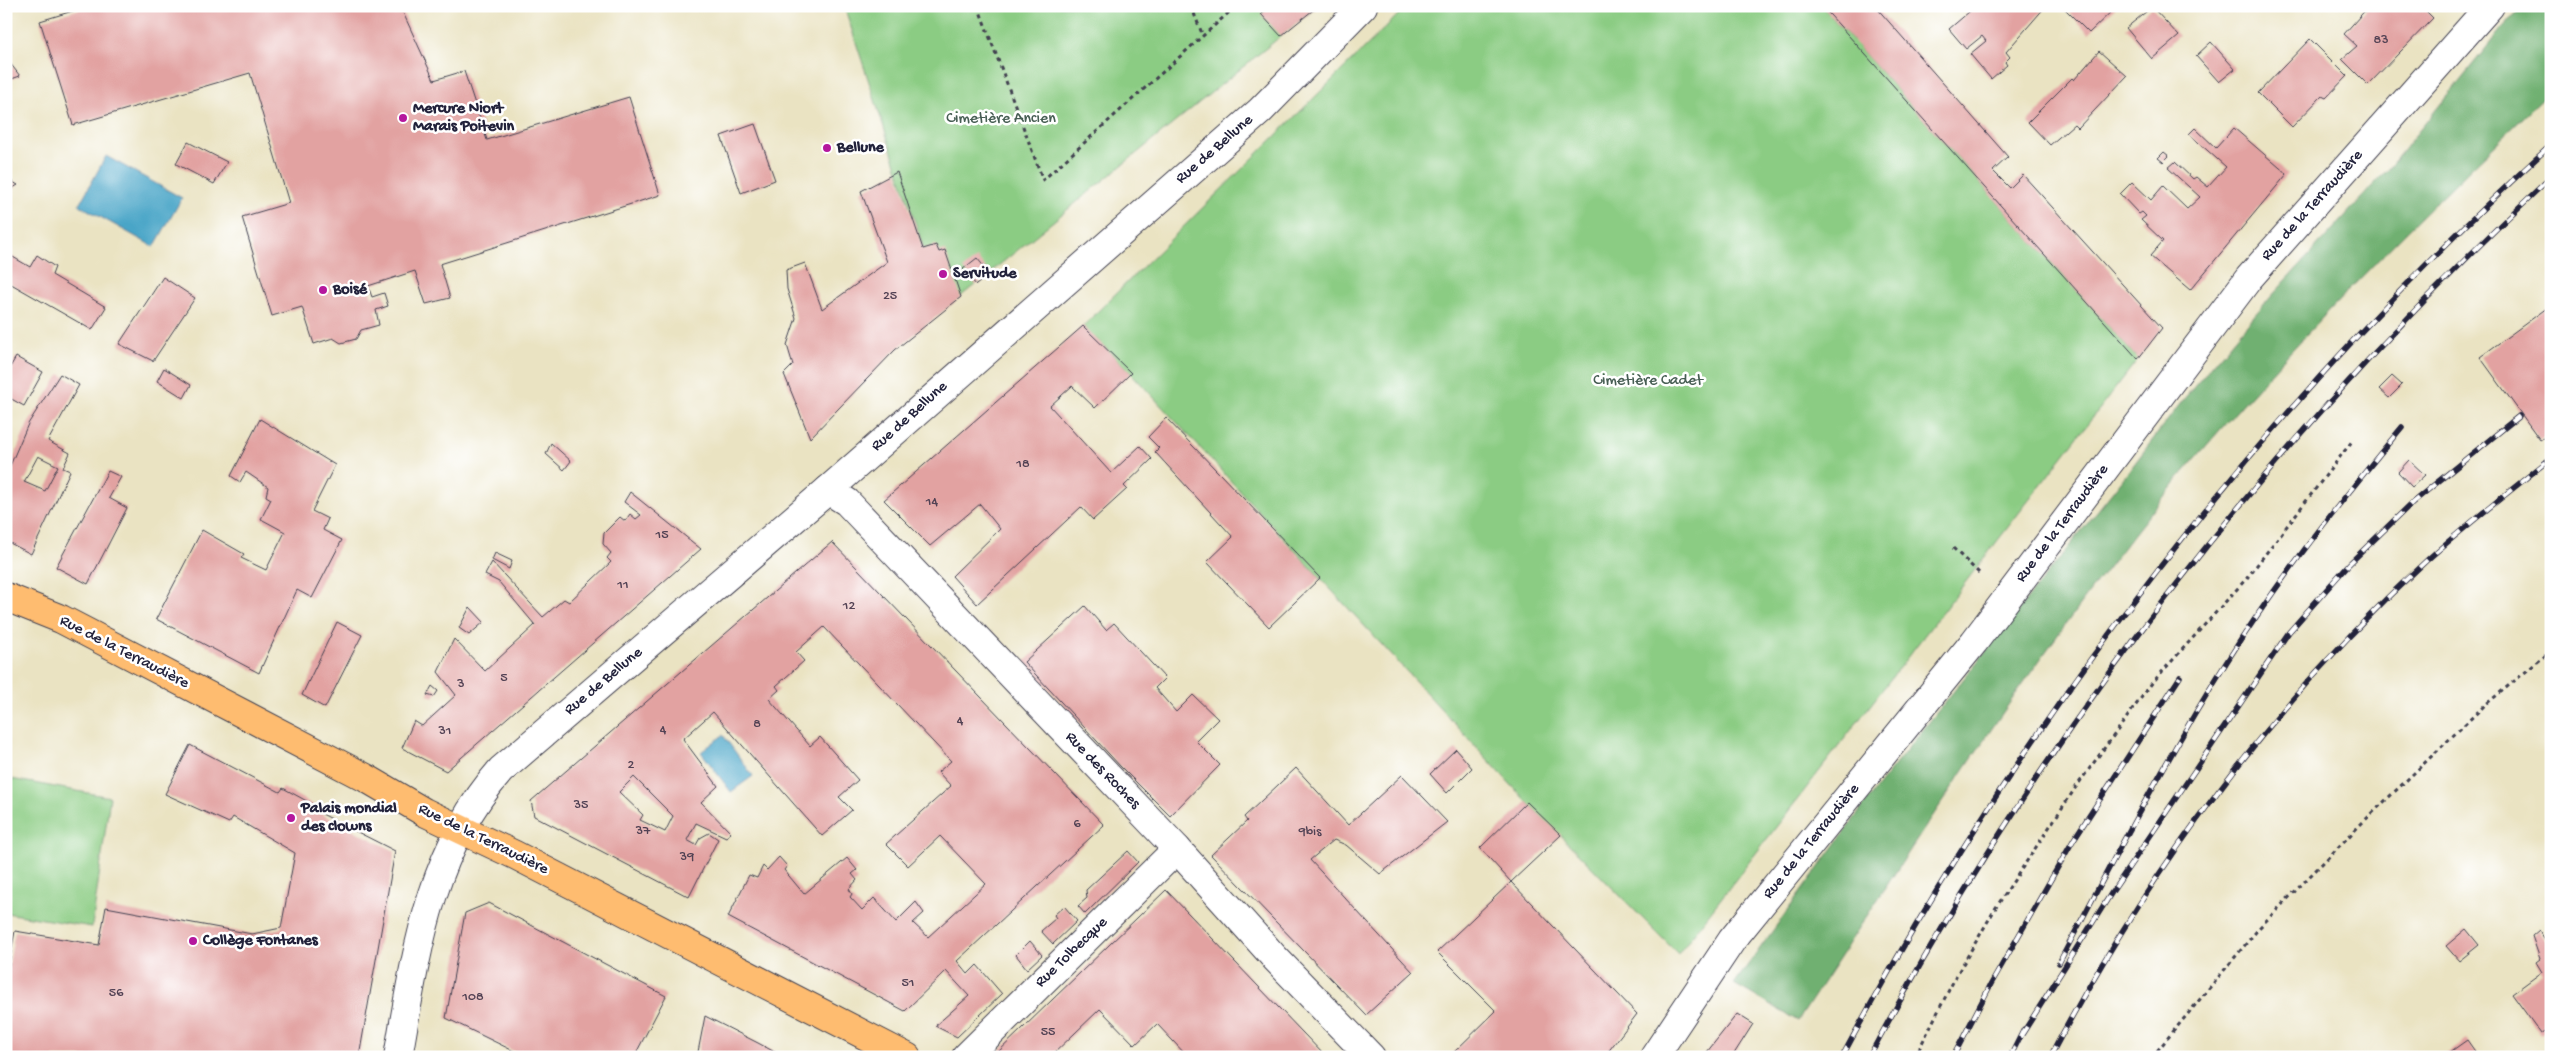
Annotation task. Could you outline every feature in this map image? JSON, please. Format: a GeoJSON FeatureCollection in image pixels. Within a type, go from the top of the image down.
{"type":"FeatureCollection","features":[{"type":"Feature","properties":{"kind":"main road","name":"Rue de la Terraudière"},"geometry":{"type":"LineString","coordinates":[[6,597],[60,619],[460,828],[907,1057]]}},
{"type":"Feature","properties":{"kind":"street","name":"Rue de Bellune"},"geometry":{"type":"LineString","coordinates":[[398,1057],[427,908],[437,876],[460,828],[484,789],[501,770],[828,490],[1260,111],[1364,6]]}},
{"type":"Feature","properties":{"kind":"street","name":"Rue de la Terraudière"},"geometry":{"type":"LineString","coordinates":[[1654,1057],[1732,940],[1974,642],[2249,278],[2489,7]]}},
{"type":"Feature","properties":{"kind":"street","name":"Rue des Roches"},"geometry":{"type":"LineString","coordinates":[[828,490],[847,502],[1177,849],[1275,958],[1370,1057]]}},
{"type":"Feature","properties":{"kind":"street","name":"Rue Tolbecque"},"geometry":{"type":"LineString","coordinates":[[966,1057],[1177,849]]}},
{"type":"Feature","properties":{"kind":"path"},"geometry":{"type":"LineString","coordinates":[[978,6],[1043,180],[1236,6]]}},
{"type":"Feature","properties":{"kind":"path"},"geometry":{"type":"LineString","coordinates":[[1191,6],[1203,36]]}},
{"type":"Feature","properties":{"kind":"path"},"geometry":{"type":"LineString","coordinates":[[1915,1057],[1956,976],[1995,909],[2076,787],[2152,683],[2247,578],[2353,440]]}},
{"type":"Feature","properties":{"kind":"path"},"geometry":{"type":"LineString","coordinates":[[2152,1057],[2260,927],[2362,823],[2485,705],[2551,650]]}},
{"type":"Feature","properties":{"kind":"green space","name":"Cimetière Ancien"},"geometry":{"type":"Polygon","coordinates":[[[844,6],[1318,6],[944,310],[844,6]]]}},
{"type":"Feature","properties":{"kind":"green space","name":"Cimetière Cadet"},"geometry":{"type":"Polygon","coordinates":[[[1407,6],[1822,6],[2138,359],[1678,954],[1527,802],[1131,373],[1083,326],[1407,6]]]}},
{"type":"Feature","properties":{"kind":"green space"},"geometry":{"type":"Polygon","coordinates":[[[2523,6],[2551,6],[2551,91],[2407,231],[2313,327],[2179,478],[2077,609],[1981,744],[1798,1021],[1734,984],[1875,790],[2122,480],[2183,400],[2258,311],[2387,170],[2503,27],[2523,6]]]}},
{"type":"Feature","properties":{"kind":"green space"},"geometry":{"type":"Polygon","coordinates":[[[6,778],[110,797],[92,927],[6,913],[6,778]]]}},
{"type":"Feature","properties":{"kind":"water"},"geometry":{"type":"Polygon","coordinates":[[[106,156],[182,198],[154,247],[79,205],[106,156]]]}},
{"type":"Feature","properties":{"kind":"water"},"geometry":{"type":"Polygon","coordinates":[[[723,735],[753,776],[731,792],[701,752],[723,735]]]}},
{"type":"Feature","properties":{"kind":"building"},"geometry":{"type":"Polygon","coordinates":[[[89,6],[400,6],[434,80],[464,71],[487,140],[629,97],[660,195],[440,264],[450,298],[426,304],[415,271],[368,286],[372,297],[384,293],[388,306],[376,310],[379,325],[361,330],[356,339],[341,343],[333,338],[314,344],[302,307],[272,316],[242,217],[289,203],[250,73],[73,125],[40,21],[89,6]]]}},
{"type":"Feature","properties":{"kind":"building"},"geometry":{"type":"Polygon","coordinates":[[[1270,6],[1318,6],[1281,36],[1261,14],[1270,6]]]}},
{"type":"Feature","properties":{"kind":"building"},"geometry":{"type":"Polygon","coordinates":[[[1822,6],[1875,6],[2008,157],[1993,171],[2010,188],[2023,175],[2162,328],[2138,359],[1822,6]]]}},
{"type":"Feature","properties":{"kind":"building"},"geometry":{"type":"Polygon","coordinates":[[[1976,6],[2046,6],[2006,52],[2010,57],[2005,62],[2007,65],[1991,79],[1970,54],[1986,41],[1982,36],[1966,49],[1949,29],[1976,6]]]}},
{"type":"Feature","properties":{"kind":"building"},"geometry":{"type":"Polygon","coordinates":[[[2062,6],[2117,6],[2089,33],[2062,6]]]}},
{"type":"Feature","properties":{"kind":"building"},"geometry":{"type":"Polygon","coordinates":[[[2369,6],[2421,6],[2433,18],[2368,85],[2342,59],[2357,46],[2344,34],[2369,6]]]}},
{"type":"Feature","properties":{"kind":"building"},"geometry":{"type":"Polygon","coordinates":[[[2152,7],[2179,36],[2152,59],[2126,28],[2152,7]]]}},
{"type":"Feature","properties":{"kind":"building"},"geometry":{"type":"Polygon","coordinates":[[[2310,39],[2347,76],[2326,98],[2322,96],[2292,127],[2258,93],[2310,39]]]}},
{"type":"Feature","properties":{"kind":"building"},"geometry":{"type":"Polygon","coordinates":[[[2211,42],[2235,69],[2219,82],[2196,56],[2211,42]]]}},
{"type":"Feature","properties":{"kind":"building"},"geometry":{"type":"Polygon","coordinates":[[[2099,51],[2127,76],[2078,128],[2074,124],[2050,145],[2028,122],[2072,78],[2074,80],[2099,51]]]}},
{"type":"Feature","properties":{"kind":"building"},"geometry":{"type":"Polygon","coordinates":[[[6,58],[20,76],[6,81],[6,58]]]}},
{"type":"Feature","properties":{"kind":"building"},"geometry":{"type":"Polygon","coordinates":[[[755,124],[775,180],[741,193],[721,136],[755,124]]]}},
{"type":"Feature","properties":{"kind":"building"},"geometry":{"type":"Polygon","coordinates":[[[2195,128],[2216,148],[2234,128],[2287,174],[2190,290],[2150,256],[2163,241],[2141,220],[2146,216],[2142,212],[2139,214],[2120,194],[2132,182],[2151,200],[2163,186],[2187,209],[2200,197],[2168,168],[2175,162],[2193,179],[2196,177],[2208,187],[2226,167],[2189,134],[2195,128]]]}},
{"type":"Feature","properties":{"kind":"building"},"geometry":{"type":"Polygon","coordinates":[[[188,142],[227,162],[214,184],[176,164],[188,142]]]}},
{"type":"Feature","properties":{"kind":"building"},"geometry":{"type":"Polygon","coordinates":[[[2164,152],[2169,156],[2163,162],[2158,158],[2164,152]]]}},
{"type":"Feature","properties":{"kind":"building"},"geometry":{"type":"Polygon","coordinates":[[[897,172],[923,249],[936,245],[939,252],[945,250],[961,297],[895,350],[810,438],[784,374],[793,365],[787,345],[796,318],[787,289],[786,270],[805,263],[822,309],[887,262],[861,191],[897,172]]]}},
{"type":"Feature","properties":{"kind":"building"},"geometry":{"type":"Polygon","coordinates":[[[6,178],[18,185],[6,192],[6,178]]]}},
{"type":"Feature","properties":{"kind":"building"},"geometry":{"type":"Polygon","coordinates":[[[6,253],[30,267],[37,255],[55,267],[52,275],[106,307],[92,330],[6,281],[6,253]]]}},
{"type":"Feature","properties":{"kind":"building"},"geometry":{"type":"Polygon","coordinates":[[[977,258],[990,274],[976,285],[963,269],[977,258]]]}},
{"type":"Feature","properties":{"kind":"building"},"geometry":{"type":"Polygon","coordinates":[[[163,277],[195,298],[153,361],[119,344],[163,277]]]}},
{"type":"Feature","properties":{"kind":"building"},"geometry":{"type":"Polygon","coordinates":[[[2551,305],[2551,433],[2540,440],[2480,357],[2551,305]]]}},
{"type":"Feature","properties":{"kind":"building"},"geometry":{"type":"Polygon","coordinates":[[[1083,326],[1131,373],[1095,408],[1072,386],[1050,406],[1111,473],[1140,446],[1152,459],[1124,486],[1127,489],[1093,520],[1081,507],[977,604],[952,576],[1000,529],[980,504],[930,546],[884,500],[1083,326]]]}},
{"type":"Feature","properties":{"kind":"building"},"geometry":{"type":"Polygon","coordinates":[[[16,357],[43,372],[24,406],[6,396],[6,374],[16,357]]]}},
{"type":"Feature","properties":{"kind":"building"},"geometry":{"type":"Polygon","coordinates":[[[164,368],[191,385],[184,398],[157,381],[164,368]]]}},
{"type":"Feature","properties":{"kind":"building"},"geometry":{"type":"Polygon","coordinates":[[[60,374],[79,385],[48,441],[70,453],[63,468],[70,471],[31,554],[6,541],[6,475],[28,424],[60,374]],[[38,456],[24,482],[45,491],[58,466],[38,456]]]}},
{"type":"Feature","properties":{"kind":"building"},"geometry":{"type":"Polygon","coordinates":[[[2392,376],[2402,385],[2389,398],[2379,389],[2392,376]]]}},
{"type":"Feature","properties":{"kind":"building"},"geometry":{"type":"Polygon","coordinates":[[[1166,418],[1320,578],[1269,627],[1207,562],[1233,537],[1155,452],[1159,448],[1148,437],[1166,418]]]}},
{"type":"Feature","properties":{"kind":"building"},"geometry":{"type":"Polygon","coordinates":[[[260,419],[335,465],[312,511],[328,519],[323,530],[342,540],[312,598],[297,590],[259,673],[156,619],[202,530],[244,554],[241,558],[266,570],[285,532],[261,519],[271,499],[266,496],[268,487],[246,472],[240,482],[231,476],[260,419]]]}},
{"type":"Feature","properties":{"kind":"building"},"geometry":{"type":"Polygon","coordinates":[[[551,443],[571,461],[564,470],[546,454],[551,443]]]}},
{"type":"Feature","properties":{"kind":"building"},"geometry":{"type":"Polygon","coordinates":[[[2409,460],[2425,475],[2412,487],[2398,472],[2409,460]]]}},
{"type":"Feature","properties":{"kind":"building"},"geometry":{"type":"Polygon","coordinates":[[[108,471],[121,477],[109,498],[127,508],[88,584],[56,567],[108,471]]]}},
{"type":"Feature","properties":{"kind":"building"},"geometry":{"type":"Polygon","coordinates":[[[630,492],[701,549],[446,771],[402,748],[414,721],[422,726],[456,695],[438,672],[454,639],[485,671],[535,625],[499,582],[485,575],[492,562],[543,617],[564,599],[569,602],[611,562],[607,558],[611,553],[603,544],[604,533],[620,517],[625,521],[630,514],[636,519],[641,515],[624,502],[630,492]]]}},
{"type":"Feature","properties":{"kind":"building"},"geometry":{"type":"Polygon","coordinates":[[[832,542],[1104,825],[957,961],[968,974],[977,965],[1002,994],[957,1037],[935,1026],[969,996],[946,971],[905,1011],[728,917],[749,875],[757,878],[763,866],[767,870],[779,857],[787,866],[784,870],[804,894],[847,858],[857,870],[852,874],[857,880],[849,889],[852,894],[850,897],[862,910],[874,898],[896,922],[916,902],[924,913],[913,923],[928,937],[986,884],[940,836],[908,866],[886,844],[951,786],[938,772],[951,761],[824,627],[796,652],[804,661],[776,686],[779,690],[769,699],[810,746],[820,737],[858,780],[839,797],[852,810],[822,836],[713,712],[683,739],[718,786],[701,802],[731,833],[726,837],[696,823],[687,840],[696,845],[700,838],[709,833],[718,839],[689,897],[534,816],[531,801],[832,542]],[[634,777],[619,792],[643,815],[640,820],[665,832],[673,816],[634,777]]]}},
{"type":"Feature","properties":{"kind":"building"},"geometry":{"type":"Polygon","coordinates":[[[495,553],[512,561],[509,569],[492,560],[495,553]]]}},
{"type":"Feature","properties":{"kind":"building"},"geometry":{"type":"Polygon","coordinates":[[[1085,606],[1106,630],[1114,623],[1165,678],[1155,688],[1176,712],[1193,695],[1218,719],[1196,741],[1220,765],[1170,816],[1121,767],[1024,662],[1085,606]]]}},
{"type":"Feature","properties":{"kind":"building"},"geometry":{"type":"Polygon","coordinates":[[[470,607],[484,622],[469,635],[459,628],[470,607]]]}},
{"type":"Feature","properties":{"kind":"building"},"geometry":{"type":"Polygon","coordinates":[[[337,622],[362,635],[325,708],[302,695],[337,622]]]}},
{"type":"Feature","properties":{"kind":"building"},"geometry":{"type":"Polygon","coordinates":[[[432,686],[438,691],[434,697],[427,695],[432,686]]]}},
{"type":"Feature","properties":{"kind":"building"},"geometry":{"type":"Polygon","coordinates":[[[190,745],[280,792],[283,788],[323,810],[322,814],[395,851],[359,1057],[6,1057],[6,980],[15,931],[99,945],[106,907],[252,934],[281,928],[295,853],[233,817],[229,823],[165,794],[190,745]]]}},
{"type":"Feature","properties":{"kind":"building"},"geometry":{"type":"Polygon","coordinates":[[[1456,749],[1472,768],[1447,793],[1430,774],[1456,749]]]}},
{"type":"Feature","properties":{"kind":"building"},"geometry":{"type":"Polygon","coordinates":[[[1296,768],[1348,825],[1402,775],[1447,822],[1380,874],[1346,845],[1334,840],[1310,860],[1413,972],[1366,1015],[1211,855],[1247,821],[1244,817],[1296,768]]]}},
{"type":"Feature","properties":{"kind":"building"},"geometry":{"type":"Polygon","coordinates":[[[1527,802],[1561,835],[1511,882],[1480,848],[1527,802]]]}},
{"type":"Feature","properties":{"kind":"building"},"geometry":{"type":"Polygon","coordinates":[[[1128,851],[1138,862],[1085,914],[1078,906],[1087,898],[1086,890],[1128,851]]]}},
{"type":"Feature","properties":{"kind":"building"},"geometry":{"type":"Polygon","coordinates":[[[1511,882],[1637,1014],[1604,1057],[1449,1057],[1496,1011],[1437,952],[1511,882]]]}},
{"type":"Feature","properties":{"kind":"building"},"geometry":{"type":"Polygon","coordinates":[[[1166,890],[1326,1057],[1188,1057],[1157,1024],[1135,1045],[1100,1009],[1050,1057],[995,1055],[1166,890]]]}},
{"type":"Feature","properties":{"kind":"building"},"geometry":{"type":"Polygon","coordinates":[[[489,903],[666,996],[634,1057],[526,1057],[446,1018],[465,913],[489,903]]]}},
{"type":"Feature","properties":{"kind":"building"},"geometry":{"type":"Polygon","coordinates":[[[1064,906],[1077,921],[1053,944],[1041,931],[1056,918],[1054,915],[1064,906]]]}},
{"type":"Feature","properties":{"kind":"building"},"geometry":{"type":"Polygon","coordinates":[[[2466,929],[2479,945],[2459,961],[2446,946],[2466,929]]]}},
{"type":"Feature","properties":{"kind":"building"},"geometry":{"type":"Polygon","coordinates":[[[2539,930],[2551,949],[2551,1027],[2541,1034],[2512,994],[2542,972],[2536,962],[2540,959],[2532,936],[2539,930]]]}},
{"type":"Feature","properties":{"kind":"building"},"geometry":{"type":"Polygon","coordinates":[[[1030,941],[1042,955],[1027,969],[1016,955],[1030,941]]]}},
{"type":"Feature","properties":{"kind":"building"},"geometry":{"type":"Polygon","coordinates":[[[1737,1014],[1753,1024],[1732,1057],[1703,1057],[1737,1014]]]}},
{"type":"Feature","properties":{"kind":"building"},"geometry":{"type":"Polygon","coordinates":[[[705,1016],[758,1043],[784,1057],[697,1057],[705,1016]]]}},
{"type":"Feature","properties":{"kind":"building"},"geometry":{"type":"Polygon","coordinates":[[[2467,1040],[2479,1057],[2443,1057],[2467,1040]]]}},
{"type":"Feature","properties":{"kind":"railway"},"geometry":{"type":"LineString","coordinates":[[1842,1057],[1913,930],[1989,807],[2071,687],[2157,571],[2249,458],[2345,350],[2446,245],[2551,145]]}},
{"type":"Feature","properties":{"kind":"railway"},"geometry":{"type":"LineString","coordinates":[[1869,1057],[1938,934],[2012,815],[2090,700],[2173,588],[2261,481],[2353,376],[2450,275],[2551,177]]}},
{"type":"Feature","properties":{"kind":"railway"},"geometry":{"type":"LineString","coordinates":[[2021,1036],[2112,892],[2289,632],[2349,564],[2413,502],[2519,416]]}},
{"type":"Feature","properties":{"kind":"railway"},"geometry":{"type":"LineString","coordinates":[[2059,963],[2160,774],[2226,663],[2310,542],[2402,427]]}},
{"type":"Feature","properties":{"kind":"railway"},"geometry":{"type":"LineString","coordinates":[[2050,1057],[2128,922],[2171,856],[2265,731],[2316,672],[2370,615],[2426,561],[2551,458]]}},
{"type":"Feature","properties":{"kind":"railway"},"geometry":{"type":"LineString","coordinates":[[1953,1057],[1991,984],[2074,839],[2180,677]]}},
{"type":"Feature","properties":{"kind":"railway"},"geometry":{"type":"LineString","coordinates":[[2010,1057],[2024,1029]]}},
{"type":"Feature","properties":{"kind":"place","name":"Mercure Niort Marais Poitevin"},"geometry":{"type":"Point","coordinates":[403,118]}},
{"type":"Feature","properties":{"kind":"place","name":"Bellune"},"geometry":{"type":"Point","coordinates":[827,148]}},
{"type":"Feature","properties":{"kind":"place","name":"Servitude"},"geometry":{"type":"Point","coordinates":[943,274]}},
{"type":"Feature","properties":{"kind":"place","name":"Boisé"},"geometry":{"type":"Point","coordinates":[323,290]}},
{"type":"Feature","properties":{"kind":"place","name":"Palais mondial des clowns"},"geometry":{"type":"Point","coordinates":[291,818]}},
{"type":"Feature","properties":{"kind":"place","name":"Collège Fontanes"},"geometry":{"type":"Point","coordinates":[193,941]}}]}
